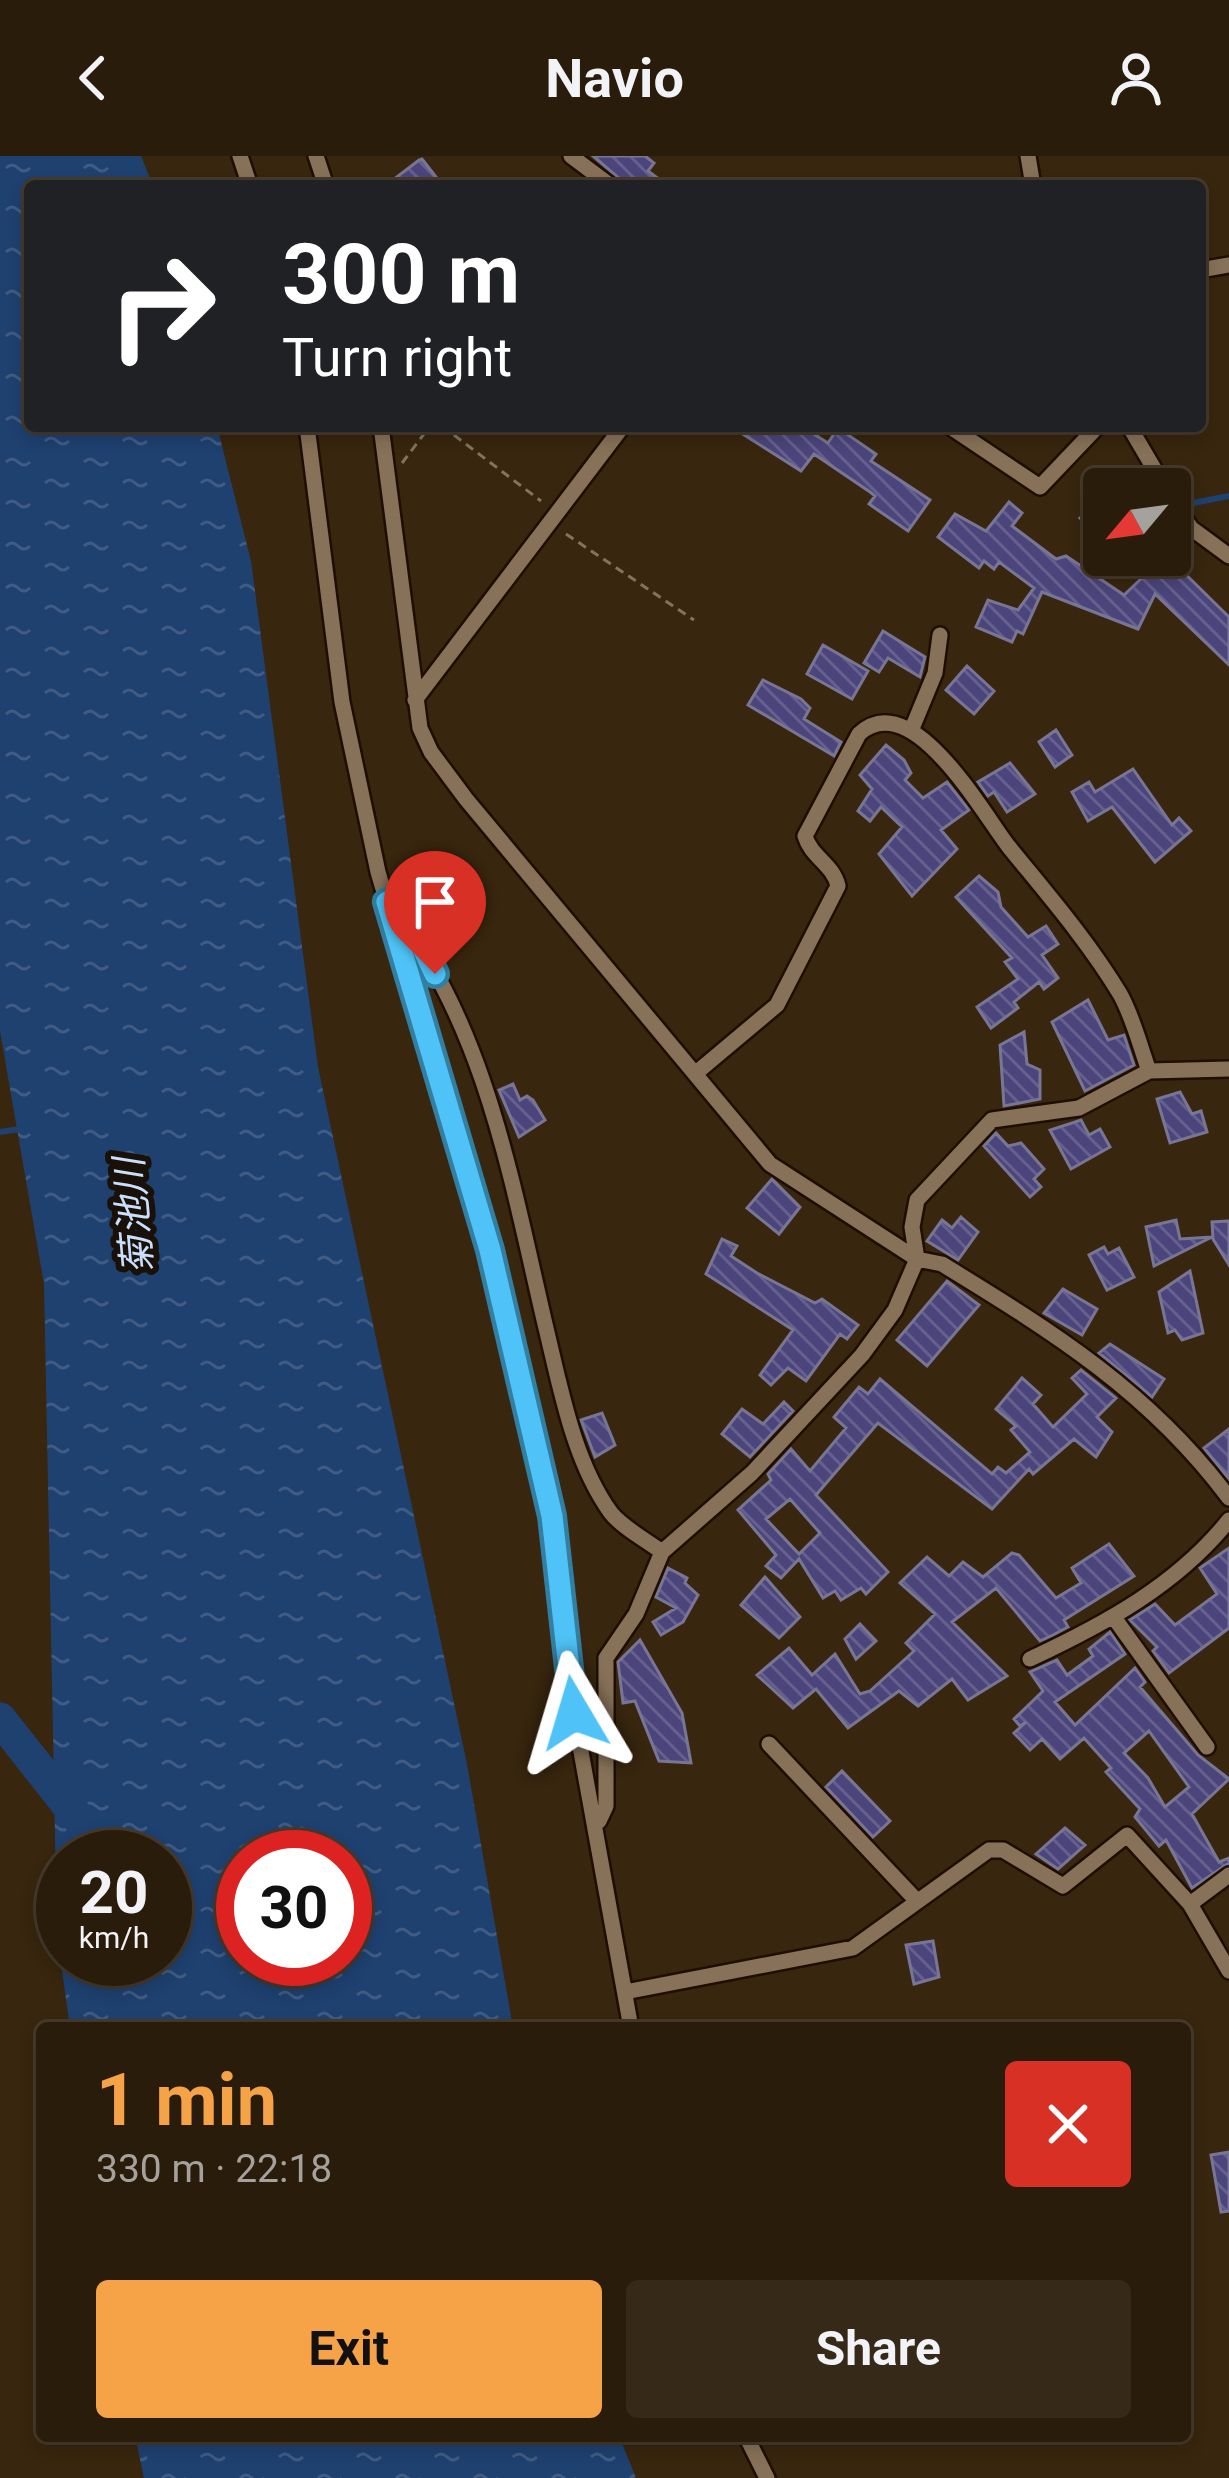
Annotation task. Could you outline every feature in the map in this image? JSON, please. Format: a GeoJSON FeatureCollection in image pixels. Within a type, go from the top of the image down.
{"type":"FeatureCollection","features":[{"type":"Feature","properties":{"kind":"street"},"geometry":{"type":"LineString","coordinates":[[571,156],[603,180]]}},
{"type":"Feature","properties":{"kind":"street"},"geometry":{"type":"LineString","coordinates":[[308,432],[342,702],[387,902],[490,1250],[552,1516],[574,1713],[598,1824],[630,2022]]}},
{"type":"Feature","properties":{"kind":"street"},"geometry":{"type":"LineString","coordinates":[[382,432],[415,700],[431,752],[454,784],[770,1164],[917,1259],[942,1264],[1085,1352],[1160,1416],[1229,1498]]}},
{"type":"Feature","properties":{"kind":"street"},"geometry":{"type":"LineString","coordinates":[[415,700],[618,432]]}},
{"type":"Feature","properties":{"kind":"street"},"geometry":{"type":"LineString","coordinates":[[958,432],[1040,487],[1092,432]]}},
{"type":"Feature","properties":{"kind":"street"},"geometry":{"type":"LineString","coordinates":[[1133,432],[1154,468]]}},
{"type":"Feature","properties":{"kind":"street"},"geometry":{"type":"LineString","coordinates":[[1191,528],[1229,556]]}},
{"type":"Feature","properties":{"kind":"street"},"geometry":{"type":"LineString","coordinates":[[911,731],[935,673],[940,635]]}},
{"type":"Feature","properties":{"kind":"street"},"geometry":{"type":"LineString","coordinates":[[696,1072],[777,1005],[838,886],[835,873],[808,848],[806,836],[859,734],[869,724],[886,722],[911,731],[969,784],[1005,842],[1074,926],[1123,999],[1149,1071]]}},
{"type":"Feature","properties":{"kind":"street"},"geometry":{"type":"LineString","coordinates":[[387,902],[420,942],[465,1030],[512,1189],[562,1399],[588,1463],[612,1514],[662,1552]]}},
{"type":"Feature","properties":{"kind":"street"},"geometry":{"type":"LineString","coordinates":[[598,1824],[606,1806],[606,1658],[636,1613],[662,1552],[752,1473],[862,1355],[896,1310],[917,1259],[913,1227],[917,1200],[992,1120],[1079,1108],[1149,1071],[1229,1069]]}},
{"type":"Feature","properties":{"kind":"street"},"geometry":{"type":"LineString","coordinates":[[1030,1659],[1115,1619],[1207,1548],[1229,1520]]}},
{"type":"Feature","properties":{"kind":"street"},"geometry":{"type":"LineString","coordinates":[[1115,1619],[1207,1747]]}},
{"type":"Feature","properties":{"kind":"street"},"geometry":{"type":"LineString","coordinates":[[769,1744],[916,1900]]}},
{"type":"Feature","properties":{"kind":"street"},"geometry":{"type":"LineString","coordinates":[[625,1992],[853,1948],[989,1850],[1003,1850],[1064,1886],[1127,1835],[1190,1904],[1229,1971]]}},
{"type":"Feature","properties":{"kind":"street"},"geometry":{"type":"LineString","coordinates":[[1190,1904],[1229,1875]]}},
{"type":"Feature","properties":{"kind":"street"},"geometry":{"type":"LineString","coordinates":[[749,2442],[767,2478]]}},
{"type":"Feature","properties":{"kind":"path"},"geometry":{"type":"LineString","coordinates":[[388,483],[426,432]]}},
{"type":"Feature","properties":{"kind":"path"},"geometry":{"type":"LineString","coordinates":[[449,432],[554,518],[694,620]]}},
{"type":"Feature","properties":{"kind":"water","name":"菊池川"},"geometry":{"type":"Polygon","coordinates":[[[0,156],[141,156],[151,180],[24,180],[24,432],[219,432],[251,561],[318,1067],[467,1764],[512,2022],[69,2022],[64,1986],[192,1986],[192,1830],[55,1830],[44,1284],[0,1031],[0,156]]]}},
{"type":"Feature","properties":{"kind":"water"},"geometry":{"type":"Polygon","coordinates":[[[136,2442],[621,2442],[636,2478],[144,2478],[136,2442]]]}},
{"type":"Feature","properties":{"kind":"building"},"geometry":{"type":"Polygon","coordinates":[[[593,156],[645,156],[654,163],[648,171],[660,180],[621,180],[593,156]]]}},
{"type":"Feature","properties":{"kind":"building"},"geometry":{"type":"Polygon","coordinates":[[[419,160],[438,180],[393,180],[419,160]]]}},
{"type":"Feature","properties":{"kind":"building"},"geometry":{"type":"Polygon","coordinates":[[[739,432],[811,432],[828,443],[835,432],[844,432],[876,454],[871,461],[930,500],[908,531],[869,504],[875,496],[814,454],[801,471],[739,432]]]}},
{"type":"Feature","properties":{"kind":"building"},"geometry":{"type":"Polygon","coordinates":[[[1009,502],[1022,513],[1012,526],[1056,559],[1066,556],[1083,567],[1083,576],[1096,576],[1124,595],[1144,576],[1187,576],[1229,617],[1229,665],[1155,594],[1138,629],[1042,592],[1023,634],[1017,631],[1012,642],[976,627],[988,600],[1018,610],[1034,588],[999,562],[994,569],[984,561],[979,568],[938,537],[955,514],[986,531],[1009,502]]]}},
{"type":"Feature","properties":{"kind":"building"},"geometry":{"type":"Polygon","coordinates":[[[883,631],[925,657],[920,677],[888,658],[879,672],[864,663],[883,631]]]}},
{"type":"Feature","properties":{"kind":"building"},"geometry":{"type":"Polygon","coordinates":[[[823,645],[868,671],[852,699],[807,674],[823,645]]]}},
{"type":"Feature","properties":{"kind":"building"},"geometry":{"type":"Polygon","coordinates":[[[967,666],[994,691],[974,714],[946,690],[967,666]]]}},
{"type":"Feature","properties":{"kind":"building"},"geometry":{"type":"Polygon","coordinates":[[[763,680],[810,708],[804,719],[841,742],[834,756],[748,705],[763,680]]]}},
{"type":"Feature","properties":{"kind":"building"},"geometry":{"type":"Polygon","coordinates":[[[1056,730],[1072,755],[1055,767],[1039,742],[1056,730]]]}},
{"type":"Feature","properties":{"kind":"building"},"geometry":{"type":"Polygon","coordinates":[[[886,745],[904,760],[911,773],[905,780],[923,798],[947,782],[969,810],[941,830],[957,849],[912,896],[879,854],[902,827],[881,807],[870,821],[858,811],[872,789],[860,775],[886,745]]]}},
{"type":"Feature","properties":{"kind":"building"},"geometry":{"type":"Polygon","coordinates":[[[1010,763],[1035,794],[1007,812],[994,792],[988,796],[978,782],[1010,763]]]}},
{"type":"Feature","properties":{"kind":"building"},"geometry":{"type":"Polygon","coordinates":[[[1133,769],[1172,825],[1179,818],[1191,831],[1155,862],[1112,807],[1088,821],[1072,792],[1089,782],[1095,792],[1133,769]]]}},
{"type":"Feature","properties":{"kind":"building"},"geometry":{"type":"Polygon","coordinates":[[[979,876],[998,892],[1001,907],[1028,937],[1046,926],[1058,944],[1042,955],[1058,978],[1044,989],[1039,982],[1014,1002],[1018,1008],[991,1028],[977,1007],[1018,979],[1005,962],[1012,958],[956,897],[979,876]]]}},
{"type":"Feature","properties":{"kind":"building"},"geometry":{"type":"Polygon","coordinates":[[[1088,1000],[1108,1040],[1124,1035],[1134,1065],[1085,1091],[1052,1022],[1088,1000]]]}},
{"type":"Feature","properties":{"kind":"building"},"geometry":{"type":"Polygon","coordinates":[[[1024,1032],[1027,1064],[1040,1070],[1040,1099],[1004,1106],[1000,1045],[1024,1032]]]}},
{"type":"Feature","properties":{"kind":"building"},"geometry":{"type":"Polygon","coordinates":[[[513,1084],[520,1100],[527,1096],[533,1100],[545,1120],[519,1137],[499,1090],[513,1084]]]}},
{"type":"Feature","properties":{"kind":"building"},"geometry":{"type":"Polygon","coordinates":[[[1180,1092],[1192,1114],[1201,1111],[1207,1132],[1170,1143],[1157,1099],[1180,1092]]]}},
{"type":"Feature","properties":{"kind":"building"},"geometry":{"type":"Polygon","coordinates":[[[1081,1120],[1089,1135],[1100,1129],[1110,1147],[1071,1169],[1050,1130],[1081,1120]]]}},
{"type":"Feature","properties":{"kind":"building"},"geometry":{"type":"Polygon","coordinates":[[[996,1133],[1008,1146],[1021,1143],[1044,1169],[1034,1179],[1041,1187],[1030,1197],[984,1146],[996,1133]]]}},
{"type":"Feature","properties":{"kind":"building"},"geometry":{"type":"Polygon","coordinates":[[[772,1179],[800,1207],[779,1234],[747,1208],[772,1179]]]}},
{"type":"Feature","properties":{"kind":"building"},"geometry":{"type":"Polygon","coordinates":[[[961,1217],[978,1232],[958,1260],[927,1241],[942,1220],[952,1228],[961,1217]]]}},
{"type":"Feature","properties":{"kind":"building"},"geometry":{"type":"Polygon","coordinates":[[[1176,1220],[1180,1239],[1212,1237],[1154,1266],[1146,1227],[1176,1220]]]}},
{"type":"Feature","properties":{"kind":"building"},"geometry":{"type":"Polygon","coordinates":[[[1229,1221],[1229,1265],[1213,1239],[1212,1222],[1229,1221]]]}},
{"type":"Feature","properties":{"kind":"building"},"geometry":{"type":"Polygon","coordinates":[[[722,1239],[737,1246],[731,1256],[757,1273],[815,1303],[822,1299],[858,1325],[847,1339],[840,1334],[806,1381],[788,1368],[771,1385],[760,1375],[793,1330],[706,1274],[722,1239]]]}},
{"type":"Feature","properties":{"kind":"building"},"geometry":{"type":"Polygon","coordinates":[[[1104,1247],[1108,1254],[1119,1248],[1134,1277],[1107,1290],[1089,1255],[1104,1247]]]}},
{"type":"Feature","properties":{"kind":"building"},"geometry":{"type":"Polygon","coordinates":[[[1190,1271],[1203,1333],[1182,1340],[1175,1330],[1168,1333],[1159,1292],[1190,1271]]]}},
{"type":"Feature","properties":{"kind":"building"},"geometry":{"type":"Polygon","coordinates":[[[947,1281],[979,1305],[927,1366],[897,1340],[947,1281]]]}},
{"type":"Feature","properties":{"kind":"building"},"geometry":{"type":"Polygon","coordinates":[[[1063,1289],[1097,1309],[1082,1335],[1044,1313],[1063,1289]]]}},
{"type":"Feature","properties":{"kind":"building"},"geometry":{"type":"Polygon","coordinates":[[[1110,1344],[1164,1379],[1152,1397],[1099,1353],[1110,1344]]]}},
{"type":"Feature","properties":{"kind":"building"},"geometry":{"type":"Polygon","coordinates":[[[1081,1370],[1116,1398],[1097,1417],[1112,1432],[1096,1457],[1074,1439],[1033,1474],[1029,1469],[992,1509],[878,1423],[816,1495],[888,1572],[866,1594],[861,1588],[841,1600],[835,1591],[823,1598],[799,1559],[781,1578],[766,1566],[776,1555],[738,1510],[771,1480],[768,1474],[791,1449],[810,1471],[846,1428],[834,1417],[859,1387],[868,1394],[880,1379],[992,1474],[998,1467],[1006,1473],[1030,1452],[1011,1430],[1016,1426],[996,1409],[1022,1378],[1041,1395],[1033,1404],[1053,1427],[1087,1394],[1072,1378],[1081,1370]],[[790,1499],[766,1519],[799,1554],[820,1533],[790,1499]]]}},
{"type":"Feature","properties":{"kind":"building"},"geometry":{"type":"Polygon","coordinates":[[[784,1402],[793,1411],[750,1457],[722,1434],[742,1409],[763,1424],[784,1402]]]}},
{"type":"Feature","properties":{"kind":"building"},"geometry":{"type":"Polygon","coordinates":[[[602,1413],[615,1445],[595,1457],[581,1420],[602,1413]]]}},
{"type":"Feature","properties":{"kind":"building"},"geometry":{"type":"Polygon","coordinates":[[[1229,1429],[1229,1479],[1204,1448],[1229,1429]]]}},
{"type":"Feature","properties":{"kind":"building"},"geometry":{"type":"Polygon","coordinates":[[[1109,1544],[1134,1576],[1064,1620],[1068,1627],[1053,1635],[1040,1641],[996,1588],[952,1622],[1007,1676],[968,1700],[952,1679],[918,1706],[899,1691],[848,1728],[816,1689],[793,1708],[757,1675],[789,1648],[812,1675],[835,1654],[860,1694],[870,1691],[914,1651],[906,1643],[935,1614],[900,1583],[927,1557],[949,1576],[963,1562],[983,1577],[1012,1553],[1019,1555],[1056,1598],[1081,1583],[1072,1568],[1109,1544]]]}},
{"type":"Feature","properties":{"kind":"building"},"geometry":{"type":"Polygon","coordinates":[[[1229,1548],[1229,1628],[1169,1673],[1153,1651],[1157,1647],[1130,1620],[1155,1604],[1175,1625],[1217,1594],[1200,1568],[1229,1548]]]}},
{"type":"Feature","properties":{"kind":"building"},"geometry":{"type":"Polygon","coordinates":[[[668,1568],[687,1578],[685,1583],[698,1595],[683,1622],[661,1635],[653,1622],[676,1608],[656,1597],[668,1568]]]}},
{"type":"Feature","properties":{"kind":"building"},"geometry":{"type":"Polygon","coordinates":[[[765,1577],[800,1617],[779,1638],[741,1605],[765,1577]]]}},
{"type":"Feature","properties":{"kind":"building"},"geometry":{"type":"Polygon","coordinates":[[[860,1624],[876,1641],[856,1659],[845,1639],[860,1624]]]}},
{"type":"Feature","properties":{"kind":"building"},"geometry":{"type":"Polygon","coordinates":[[[1110,1632],[1125,1654],[1055,1702],[1075,1725],[1135,1668],[1145,1682],[1140,1687],[1198,1755],[1229,1779],[1192,1814],[1219,1862],[1229,1858],[1229,1863],[1192,1888],[1166,1840],[1159,1846],[1135,1817],[1140,1809],[1106,1772],[1111,1768],[1084,1738],[1060,1759],[1042,1739],[1030,1750],[1014,1733],[1026,1722],[1020,1726],[1014,1719],[1043,1691],[1030,1672],[1057,1660],[1067,1675],[1093,1656],[1089,1649],[1110,1632]],[[1149,1731],[1124,1753],[1148,1778],[1165,1807],[1189,1787],[1149,1731]]]}},
{"type":"Feature","properties":{"kind":"building"},"geometry":{"type":"Polygon","coordinates":[[[640,1640],[682,1713],[691,1763],[659,1761],[635,1701],[623,1703],[618,1662],[640,1640]]]}},
{"type":"Feature","properties":{"kind":"building"},"geometry":{"type":"Polygon","coordinates":[[[842,1771],[890,1821],[873,1837],[826,1787],[842,1771]]]}},
{"type":"Feature","properties":{"kind":"building"},"geometry":{"type":"Polygon","coordinates":[[[1065,1828],[1085,1845],[1058,1869],[1036,1854],[1065,1828]]]}},
{"type":"Feature","properties":{"kind":"building"},"geometry":{"type":"Polygon","coordinates":[[[933,1941],[939,1977],[914,1984],[906,1945],[933,1941]]]}},
{"type":"Feature","properties":{"kind":"building"},"geometry":{"type":"Polygon","coordinates":[[[1229,2152],[1229,2211],[1221,2212],[1211,2155],[1229,2152]]]}},
{"type":"Feature","properties":{"kind":"waterway"},"geometry":{"type":"LineString","coordinates":[[1191,503],[1229,496]]}},
{"type":"Feature","properties":{"kind":"waterway"},"geometry":{"type":"LineString","coordinates":[[0,1132],[20,1129]]}},
{"type":"Feature","properties":{"kind":"waterway"},"geometry":{"type":"LineString","coordinates":[[0,1719],[88,1830]]}},
{"type":"Feature","properties":{"kind":"route"},"geometry":{"type":"LineString","coordinates":[[435,974],[420,942],[387,902],[490,1250],[552,1516],[574,1713]]}}]}
